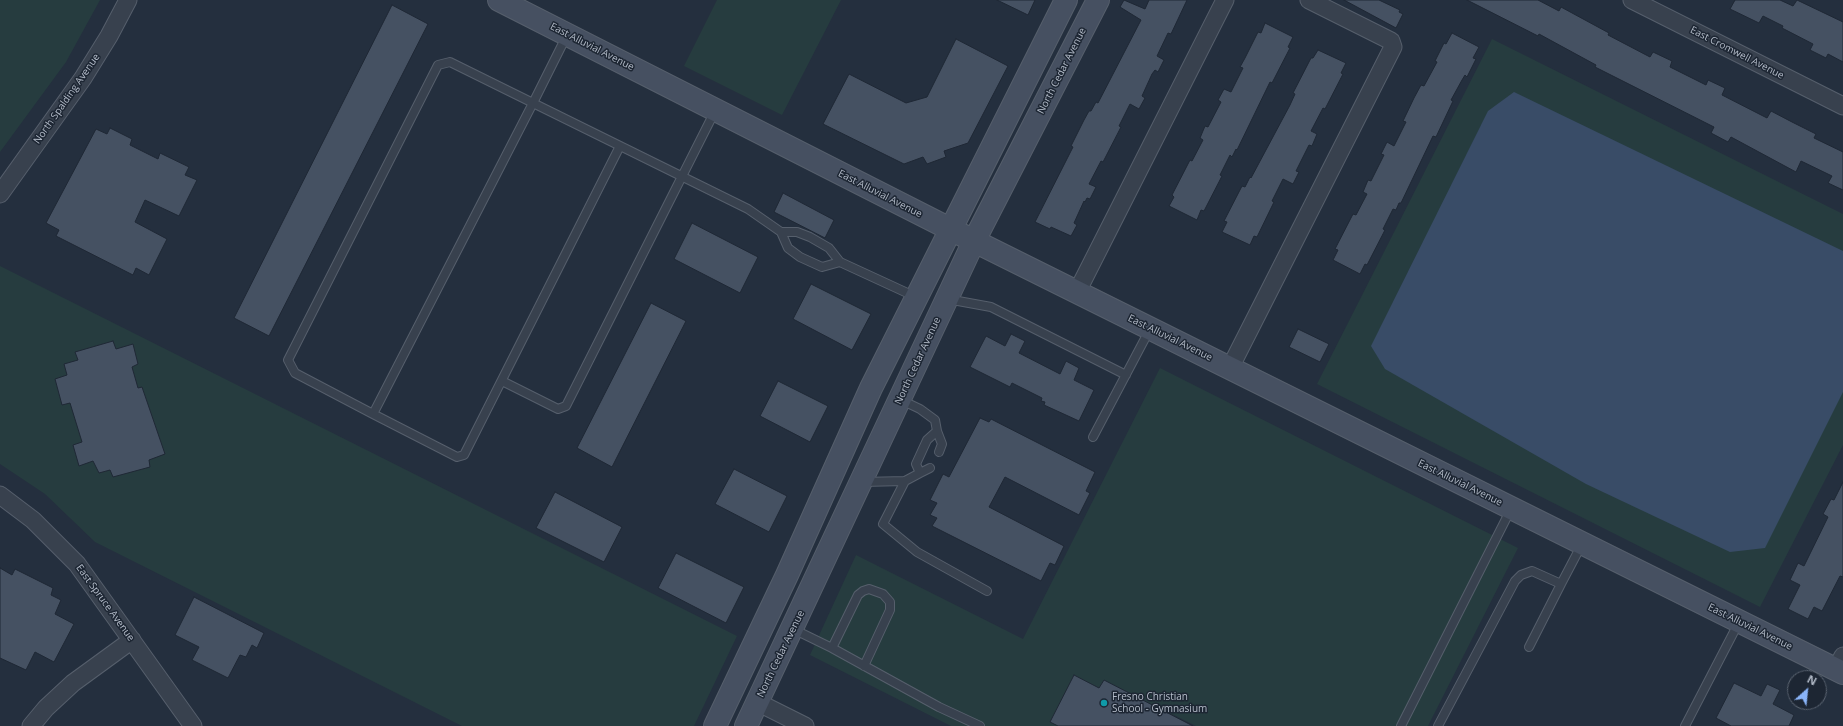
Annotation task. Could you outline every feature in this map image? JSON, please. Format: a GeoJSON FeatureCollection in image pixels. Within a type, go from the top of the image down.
{"type":"FeatureCollection","features":[{"type":"Feature","properties":{"kind":"main road","name":"East Alluvial Avenue"},"geometry":{"type":"LineString","coordinates":[[499,0],[950,229],[1739,621],[1841,666]]}},
{"type":"Feature","properties":{"kind":"main road"},"geometry":{"type":"LineString","coordinates":[[715,726],[787,575],[871,388],[1066,0]]}},
{"type":"Feature","properties":{"kind":"main road","name":"North Cedar Avenue"},"geometry":{"type":"LineString","coordinates":[[746,726],[793,629],[946,298],[1098,0]]}},
{"type":"Feature","properties":{"kind":"main road"},"geometry":{"type":"LineString","coordinates":[[758,702],[755,680],[793,597],[793,580],[787,575]]}},
{"type":"Feature","properties":{"kind":"street","name":"North Spalding Avenue"},"geometry":{"type":"LineString","coordinates":[[0,194],[87,73],[128,0]]}},
{"type":"Feature","properties":{"kind":"street"},"geometry":{"type":"LineString","coordinates":[[1077,292],[1224,0]]}},
{"type":"Feature","properties":{"kind":"street"},"geometry":{"type":"LineString","coordinates":[[1230,368],[1393,47],[1391,41],[1309,0]]}},
{"type":"Feature","properties":{"kind":"street","name":"East Cromwell Avenue"},"geometry":{"type":"LineString","coordinates":[[1632,0],[1843,106]]}},
{"type":"Feature","properties":{"kind":"street","name":"East Spruce Avenue"},"geometry":{"type":"LineString","coordinates":[[0,495],[33,520],[69,554],[193,726]]}},
{"type":"Feature","properties":{"kind":"street"},"geometry":{"type":"LineString","coordinates":[[31,726],[46,708],[74,683],[132,640]]}},
{"type":"Feature","properties":{"kind":"street"},"geometry":{"type":"LineString","coordinates":[[758,702],[805,726]]}},
{"type":"Feature","properties":{"kind":"lane"},"geometry":{"type":"LineString","coordinates":[[373,414],[567,34]]}},
{"type":"Feature","properties":{"kind":"lane"},"geometry":{"type":"LineString","coordinates":[[620,146],[464,455],[457,458],[295,373],[288,360],[438,65],[450,62],[748,209],[781,232],[788,248],[800,256],[822,267],[840,262]]}},
{"type":"Feature","properties":{"kind":"lane"},"geometry":{"type":"LineString","coordinates":[[502,381],[558,409],[566,406],[715,110]]}},
{"type":"Feature","properties":{"kind":"lane"},"geometry":{"type":"LineString","coordinates":[[781,232],[797,232],[810,237],[829,248],[840,262],[916,297]]}},
{"type":"Feature","properties":{"kind":"lane"},"geometry":{"type":"LineString","coordinates":[[946,298],[991,307],[1126,374]]}},
{"type":"Feature","properties":{"kind":"lane"},"geometry":{"type":"LineString","coordinates":[[1093,438],[1150,328]]}},
{"type":"Feature","properties":{"kind":"lane"},"geometry":{"type":"LineString","coordinates":[[900,399],[920,409],[935,420],[942,444],[939,452]]}},
{"type":"Feature","properties":{"kind":"lane"},"geometry":{"type":"LineString","coordinates":[[920,473],[916,464],[927,440],[937,430]]}},
{"type":"Feature","properties":{"kind":"lane"},"geometry":{"type":"LineString","coordinates":[[861,482],[905,481],[930,468]]}},
{"type":"Feature","properties":{"kind":"lane"},"geometry":{"type":"LineString","coordinates":[[905,481],[883,524],[917,552],[987,591]]}},
{"type":"Feature","properties":{"kind":"lane"},"geometry":{"type":"LineString","coordinates":[[1401,726],[1512,508]]}},
{"type":"Feature","properties":{"kind":"lane"},"geometry":{"type":"LineString","coordinates":[[1529,647],[1582,543]]}},
{"type":"Feature","properties":{"kind":"lane"},"geometry":{"type":"LineString","coordinates":[[1438,726],[1515,581],[1521,575],[1532,571],[1561,584]]}},
{"type":"Feature","properties":{"kind":"lane"},"geometry":{"type":"LineString","coordinates":[[832,648],[858,595],[869,589],[883,594],[890,602],[890,610],[864,666]]}},
{"type":"Feature","properties":{"kind":"lane"},"geometry":{"type":"LineString","coordinates":[[1685,726],[1739,621]]}},
{"type":"Feature","properties":{"kind":"lane"},"geometry":{"type":"LineString","coordinates":[[793,629],[832,648],[939,707],[980,726]]}},
{"type":"Feature","properties":{"kind":"green space"},"geometry":{"type":"Polygon","coordinates":[[[0,0],[100,0],[66,62],[0,152],[0,0]]]}},
{"type":"Feature","properties":{"kind":"green space"},"geometry":{"type":"Polygon","coordinates":[[[717,0],[841,0],[782,115],[684,66],[717,0]]]}},
{"type":"Feature","properties":{"kind":"green space"},"geometry":{"type":"Polygon","coordinates":[[[1492,39],[1843,214],[1843,445],[1760,607],[1317,384],[1492,39]]]}},
{"type":"Feature","properties":{"kind":"green space"},"geometry":{"type":"Polygon","coordinates":[[[0,266],[737,636],[694,726],[462,726],[95,542],[45,494],[0,464],[0,266]]]}},
{"type":"Feature","properties":{"kind":"green space"},"geometry":{"type":"Polygon","coordinates":[[[1160,368],[1518,548],[1428,726],[1196,726],[1160,708],[1193,726],[951,726],[810,655],[856,555],[1023,639],[1160,368]]]}},
{"type":"Feature","properties":{"kind":"water"},"geometry":{"type":"Polygon","coordinates":[[[1514,92],[1843,251],[1843,392],[1765,548],[1730,552],[1586,484],[1385,369],[1371,346],[1488,111],[1514,92]]]}},
{"type":"Feature","properties":{"kind":"building"},"geometry":{"type":"Polygon","coordinates":[[[997,0],[1035,0],[1028,15],[997,0]]]}},
{"type":"Feature","properties":{"kind":"building"},"geometry":{"type":"Polygon","coordinates":[[[1124,0],[1145,9],[1149,0],[1187,0],[1171,34],[1168,33],[1157,56],[1164,60],[1158,72],[1155,70],[1152,74],[1142,96],[1145,98],[1139,109],[1130,104],[1119,126],[1121,127],[1103,162],[1101,161],[1089,184],[1096,187],[1090,199],[1087,198],[1085,202],[1084,201],[1074,223],[1077,225],[1071,236],[1035,222],[1073,147],[1071,146],[1084,120],[1096,102],[1098,103],[1141,20],[1120,7],[1124,0]]]}},
{"type":"Feature","properties":{"kind":"building"},"geometry":{"type":"Polygon","coordinates":[[[1344,0],[1379,0],[1400,10],[1399,12],[1403,14],[1396,28],[1344,0]]]}},
{"type":"Feature","properties":{"kind":"building"},"geometry":{"type":"Polygon","coordinates":[[[1467,0],[1538,0],[1559,11],[1561,7],[1609,33],[1608,35],[1650,57],[1653,52],[1672,61],[1670,67],[1706,85],[1708,80],[1725,88],[1722,95],[1767,118],[1771,111],[1816,134],[1814,138],[1843,152],[1843,190],[1828,183],[1832,176],[1801,161],[1796,172],[1731,137],[1728,142],[1711,133],[1714,127],[1595,67],[1596,65],[1539,34],[1538,36],[1467,0]]]}},
{"type":"Feature","properties":{"kind":"building"},"geometry":{"type":"Polygon","coordinates":[[[1735,0],[1780,0],[1793,6],[1797,0],[1843,22],[1843,62],[1828,54],[1826,58],[1810,50],[1813,44],[1763,16],[1759,23],[1730,9],[1735,0]]]}},
{"type":"Feature","properties":{"kind":"building"},"geometry":{"type":"Polygon","coordinates":[[[392,5],[428,24],[269,336],[234,318],[392,5]]]}},
{"type":"Feature","properties":{"kind":"building"},"geometry":{"type":"Polygon","coordinates":[[[1265,23],[1293,37],[1288,47],[1290,48],[1272,83],[1270,82],[1237,150],[1236,149],[1232,157],[1230,155],[1220,175],[1222,176],[1204,211],[1201,210],[1197,220],[1169,206],[1174,197],[1172,195],[1190,160],[1192,161],[1203,140],[1200,138],[1205,126],[1208,127],[1221,102],[1218,100],[1224,89],[1231,92],[1243,68],[1240,67],[1258,32],[1261,33],[1265,23]]]}},
{"type":"Feature","properties":{"kind":"building"},"geometry":{"type":"Polygon","coordinates":[[[1452,33],[1479,47],[1473,58],[1476,59],[1467,77],[1465,75],[1451,100],[1453,101],[1436,137],[1433,136],[1401,203],[1399,203],[1396,210],[1393,209],[1383,229],[1385,230],[1367,265],[1365,264],[1360,274],[1333,260],[1338,250],[1335,249],[1353,214],[1356,215],[1367,194],[1363,192],[1368,180],[1371,181],[1384,155],[1381,154],[1387,142],[1394,146],[1406,122],[1403,121],[1414,98],[1421,85],[1424,86],[1437,62],[1435,61],[1444,43],[1446,44],[1452,33]]]}},
{"type":"Feature","properties":{"kind":"building"},"geometry":{"type":"Polygon","coordinates":[[[956,39],[1008,66],[968,143],[944,151],[946,157],[927,164],[923,157],[904,164],[823,124],[849,74],[906,103],[927,97],[956,39]]]}},
{"type":"Feature","properties":{"kind":"building"},"geometry":{"type":"Polygon","coordinates":[[[1318,50],[1346,63],[1341,73],[1343,74],[1325,109],[1323,108],[1311,131],[1317,134],[1312,146],[1309,145],[1296,171],[1299,172],[1293,184],[1283,179],[1257,237],[1254,236],[1250,245],[1222,232],[1227,222],[1224,221],[1242,186],[1245,187],[1250,177],[1251,178],[1290,105],[1295,94],[1293,93],[1311,58],[1313,58],[1318,50]]]}},
{"type":"Feature","properties":{"kind":"building"},"geometry":{"type":"Polygon","coordinates":[[[110,128],[132,139],[130,145],[158,159],[160,153],[189,167],[185,175],[197,180],[179,216],[145,200],[135,222],[167,239],[149,275],[136,268],[133,275],[56,236],[59,230],[46,223],[96,129],[107,134],[110,128]]]}},
{"type":"Feature","properties":{"kind":"building"},"geometry":{"type":"Polygon","coordinates":[[[783,193],[834,220],[825,238],[774,212],[783,193]]]}},
{"type":"Feature","properties":{"kind":"building"},"geometry":{"type":"Polygon","coordinates":[[[692,223],[758,257],[740,293],[674,259],[692,223]]]}},
{"type":"Feature","properties":{"kind":"building"},"geometry":{"type":"Polygon","coordinates":[[[811,284],[871,314],[852,350],[793,319],[811,284]]]}},
{"type":"Feature","properties":{"kind":"building"},"geometry":{"type":"Polygon","coordinates":[[[651,303],[686,321],[612,467],[577,448],[651,303]]]}},
{"type":"Feature","properties":{"kind":"building"},"geometry":{"type":"Polygon","coordinates":[[[1298,329],[1329,344],[1320,362],[1289,347],[1298,329]]]}},
{"type":"Feature","properties":{"kind":"building"},"geometry":{"type":"Polygon","coordinates":[[[1011,334],[1025,341],[1019,353],[1060,374],[1066,361],[1079,368],[1074,380],[1094,390],[1079,421],[1044,405],[1045,402],[1041,401],[1042,398],[1012,383],[1010,387],[970,367],[986,336],[1005,346],[1011,334]]]}},
{"type":"Feature","properties":{"kind":"building"},"geometry":{"type":"Polygon","coordinates":[[[113,341],[116,349],[133,344],[138,364],[132,367],[138,388],[142,387],[165,454],[149,460],[150,467],[113,477],[110,470],[99,473],[93,461],[79,466],[73,445],[82,442],[70,403],[62,405],[55,379],[67,375],[64,364],[78,360],[75,352],[113,341]]]}},
{"type":"Feature","properties":{"kind":"building"},"geometry":{"type":"Polygon","coordinates":[[[778,381],[828,406],[810,442],[760,416],[778,381]]]}},
{"type":"Feature","properties":{"kind":"building"},"geometry":{"type":"Polygon","coordinates":[[[980,418],[989,422],[991,419],[1095,472],[1086,491],[1090,493],[1079,515],[1005,477],[989,507],[1064,546],[1055,565],[1050,563],[1041,581],[932,526],[937,518],[930,515],[937,503],[930,500],[943,474],[949,477],[980,418]]]}},
{"type":"Feature","properties":{"kind":"building"},"geometry":{"type":"Polygon","coordinates":[[[734,469],[787,496],[769,532],[715,504],[734,469]]]}},
{"type":"Feature","properties":{"kind":"building"},"geometry":{"type":"Polygon","coordinates":[[[1843,482],[1843,577],[1840,576],[1822,611],[1814,607],[1808,619],[1788,609],[1800,585],[1790,580],[1798,563],[1804,566],[1828,517],[1823,514],[1831,499],[1834,500],[1843,482]]]}},
{"type":"Feature","properties":{"kind":"building"},"geometry":{"type":"Polygon","coordinates":[[[555,492],[622,527],[604,562],[536,528],[555,492]]]}},
{"type":"Feature","properties":{"kind":"building"},"geometry":{"type":"Polygon","coordinates":[[[676,553],[744,587],[726,623],[658,588],[676,553]]]}},
{"type":"Feature","properties":{"kind":"building"},"geometry":{"type":"Polygon","coordinates":[[[0,568],[12,575],[15,569],[53,588],[51,595],[61,600],[55,614],[74,624],[54,662],[35,652],[26,670],[0,658],[0,568]]]}},
{"type":"Feature","properties":{"kind":"building"},"geometry":{"type":"Polygon","coordinates":[[[194,597],[264,633],[257,648],[252,645],[246,657],[240,655],[228,678],[192,660],[199,647],[175,635],[194,597]]]}},
{"type":"Feature","properties":{"kind":"building","name":"Fresno Christian School - Gymnasium"},"geometry":{"type":"Polygon","coordinates":[[[1074,675],[1099,688],[1104,680],[1193,726],[1058,726],[1050,722],[1074,675]]]}},
{"type":"Feature","properties":{"kind":"building"},"geometry":{"type":"Polygon","coordinates":[[[1734,683],[1761,696],[1767,684],[1780,690],[1773,704],[1794,715],[1789,726],[1731,726],[1716,718],[1734,683]]]}},
{"type":"Feature","properties":{"kind":"place","name":"Fresno Christian School - Gymnasium"},"geometry":{"type":"Point","coordinates":[1104,703]}}]}
